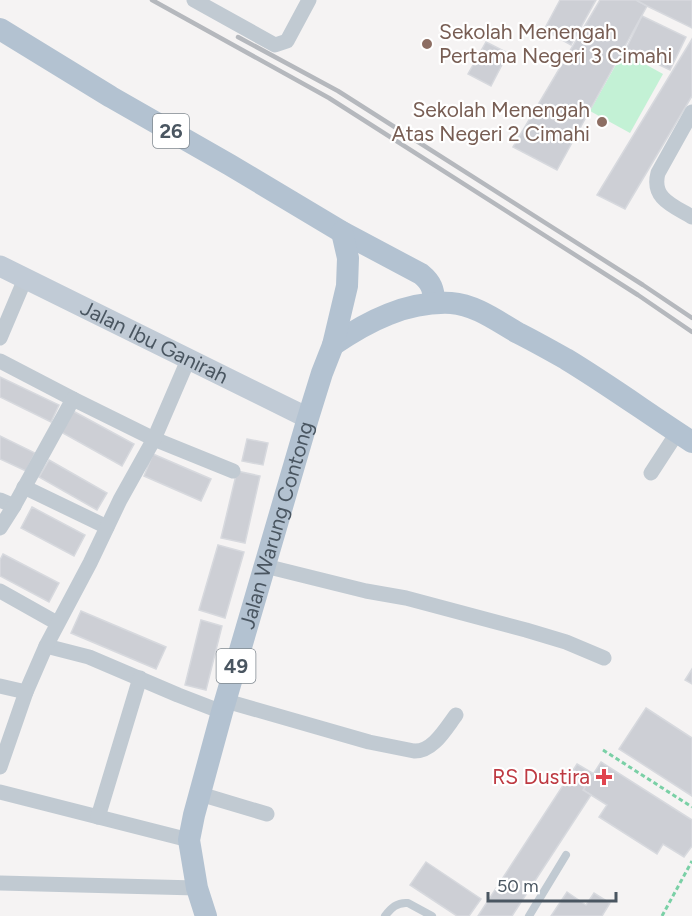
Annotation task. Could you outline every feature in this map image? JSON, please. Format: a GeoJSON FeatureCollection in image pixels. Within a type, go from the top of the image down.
{"type":"FeatureCollection","features":[{"type":"Feature","properties":{"kind":"main road","name":"26"},"geometry":{"type":"LineString","coordinates":[[0,29],[111,97],[342,232],[421,274],[430,281],[435,303]]}},
{"type":"Feature","properties":{"kind":"main road","name":"Jalan Warung Contong"},"geometry":{"type":"LineString","coordinates":[[206,916],[197,888],[189,840],[224,707],[308,418],[333,345],[347,286],[348,258],[342,232]]}},
{"type":"Feature","properties":{"kind":"main road","name":"Jalan Ibu Ganirah"},"geometry":{"type":"LineString","coordinates":[[0,266],[308,418]]}},
{"type":"Feature","properties":{"kind":"main road"},"geometry":{"type":"LineString","coordinates":[[333,345],[356,329],[399,310],[435,303],[453,303],[472,307],[566,359],[685,438]]}},
{"type":"Feature","properties":{"kind":"street"},"geometry":{"type":"LineString","coordinates":[[194,0],[275,45],[287,41],[309,0]]}},
{"type":"Feature","properties":{"kind":"street"},"geometry":{"type":"LineString","coordinates":[[692,112],[656,180],[657,190],[662,198],[692,217]]}},
{"type":"Feature","properties":{"kind":"street"},"geometry":{"type":"LineString","coordinates":[[0,338],[26,279]]}},
{"type":"Feature","properties":{"kind":"street"},"geometry":{"type":"LineString","coordinates":[[0,767],[26,692],[46,646],[133,475],[154,439],[188,360]]}},
{"type":"Feature","properties":{"kind":"street"},"geometry":{"type":"LineString","coordinates":[[0,361],[154,439],[233,471]]}},
{"type":"Feature","properties":{"kind":"street"},"geometry":{"type":"LineString","coordinates":[[0,528],[7,503],[24,487],[73,399]]}},
{"type":"Feature","properties":{"kind":"street"},"geometry":{"type":"LineString","coordinates":[[651,473],[685,438]]}},
{"type":"Feature","properties":{"kind":"street"},"geometry":{"type":"LineString","coordinates":[[24,487],[107,527]]}},
{"type":"Feature","properties":{"kind":"street"},"geometry":{"type":"LineString","coordinates":[[265,566],[366,591],[406,598],[526,630],[566,642],[604,658]]}},
{"type":"Feature","properties":{"kind":"street"},"geometry":{"type":"LineString","coordinates":[[0,591],[57,623]]}},
{"type":"Feature","properties":{"kind":"street"},"geometry":{"type":"LineString","coordinates":[[46,646],[88,657],[178,695],[414,751],[426,749],[456,715]]}},
{"type":"Feature","properties":{"kind":"street"},"geometry":{"type":"LineString","coordinates":[[98,818],[140,678]]}},
{"type":"Feature","properties":{"kind":"street"},"geometry":{"type":"LineString","coordinates":[[0,686],[26,692]]}},
{"type":"Feature","properties":{"kind":"street"},"geometry":{"type":"LineString","coordinates":[[0,792],[189,840]]}},
{"type":"Feature","properties":{"kind":"street"},"geometry":{"type":"LineString","coordinates":[[200,794],[267,814]]}},
{"type":"Feature","properties":{"kind":"street"},"geometry":{"type":"LineString","coordinates":[[0,882],[197,888]]}},
{"type":"Feature","properties":{"kind":"lane"},"geometry":{"type":"LineString","coordinates":[[529,916],[566,855]]}},
{"type":"Feature","properties":{"kind":"lane"},"geometry":{"type":"LineString","coordinates":[[385,916],[394,906],[408,903],[432,916]]}},
{"type":"Feature","properties":{"kind":"path"},"geometry":{"type":"LineString","coordinates":[[603,750],[692,807]]}},
{"type":"Feature","properties":{"kind":"path"},"geometry":{"type":"LineString","coordinates":[[662,916],[692,861]]}},
{"type":"Feature","properties":{"kind":"green space"},"geometry":{"type":"Polygon","coordinates":[[[623,52],[663,74],[630,133],[590,111],[623,52]]]}},
{"type":"Feature","properties":{"kind":"building"},"geometry":{"type":"Polygon","coordinates":[[[560,0],[596,0],[571,45],[544,30],[560,0]]]}},
{"type":"Feature","properties":{"kind":"building"},"geometry":{"type":"Polygon","coordinates":[[[600,0],[636,0],[647,6],[557,170],[513,147],[600,0]]]}},
{"type":"Feature","properties":{"kind":"building"},"geometry":{"type":"Polygon","coordinates":[[[636,0],[692,0],[692,28],[647,6],[636,0]]]}},
{"type":"Feature","properties":{"kind":"building"},"geometry":{"type":"Polygon","coordinates":[[[642,16],[686,37],[670,70],[626,49],[642,16]]]}},
{"type":"Feature","properties":{"kind":"building"},"geometry":{"type":"Polygon","coordinates":[[[692,39],[692,96],[625,209],[597,195],[692,39]]]}},
{"type":"Feature","properties":{"kind":"building"},"geometry":{"type":"Polygon","coordinates":[[[486,42],[508,53],[491,86],[468,74],[486,42]]]}},
{"type":"Feature","properties":{"kind":"building"},"geometry":{"type":"Polygon","coordinates":[[[0,377],[59,405],[51,422],[0,397],[0,377]]]}},
{"type":"Feature","properties":{"kind":"building"},"geometry":{"type":"Polygon","coordinates":[[[73,411],[134,444],[122,466],[61,432],[73,411]]]}},
{"type":"Feature","properties":{"kind":"building"},"geometry":{"type":"Polygon","coordinates":[[[0,436],[35,453],[26,471],[0,459],[0,436]]]}},
{"type":"Feature","properties":{"kind":"building"},"geometry":{"type":"Polygon","coordinates":[[[247,439],[268,443],[263,465],[242,461],[247,439]]]}},
{"type":"Feature","properties":{"kind":"building"},"geometry":{"type":"Polygon","coordinates":[[[153,454],[211,479],[201,501],[144,476],[153,454]]]}},
{"type":"Feature","properties":{"kind":"building"},"geometry":{"type":"Polygon","coordinates":[[[49,460],[107,493],[97,510],[39,477],[49,460]]]}},
{"type":"Feature","properties":{"kind":"building"},"geometry":{"type":"Polygon","coordinates":[[[237,471],[260,476],[245,543],[221,538],[237,471]]]}},
{"type":"Feature","properties":{"kind":"building"},"geometry":{"type":"Polygon","coordinates":[[[32,507],[85,535],[74,556],[21,528],[32,507]]]}},
{"type":"Feature","properties":{"kind":"building"},"geometry":{"type":"Polygon","coordinates":[[[218,545],[244,552],[225,618],[199,610],[218,545]]]}},
{"type":"Feature","properties":{"kind":"building"},"geometry":{"type":"Polygon","coordinates":[[[3,554],[59,583],[49,602],[0,576],[0,560],[3,554]]]}},
{"type":"Feature","properties":{"kind":"building"},"geometry":{"type":"Polygon","coordinates":[[[81,611],[166,647],[156,669],[71,633],[81,611]]]}},
{"type":"Feature","properties":{"kind":"building"},"geometry":{"type":"Polygon","coordinates":[[[201,620],[222,626],[206,690],[185,685],[201,620]]]}},
{"type":"Feature","properties":{"kind":"building"},"geometry":{"type":"Polygon","coordinates":[[[692,669],[692,684],[685,680],[692,669]]]}},
{"type":"Feature","properties":{"kind":"building"},"geometry":{"type":"Polygon","coordinates":[[[646,708],[692,738],[692,796],[619,749],[646,708]]]}},
{"type":"Feature","properties":{"kind":"building"},"geometry":{"type":"Polygon","coordinates":[[[601,762],[692,820],[692,846],[684,857],[663,844],[657,854],[599,817],[607,805],[583,790],[601,762]]]}},
{"type":"Feature","properties":{"kind":"building"},"geometry":{"type":"Polygon","coordinates":[[[577,764],[594,774],[583,790],[591,795],[512,916],[478,916],[577,764]]]}},
{"type":"Feature","properties":{"kind":"building"},"geometry":{"type":"Polygon","coordinates":[[[426,862],[481,899],[469,916],[457,916],[410,885],[426,862]]]}},
{"type":"Feature","properties":{"kind":"building"},"geometry":{"type":"Polygon","coordinates":[[[567,892],[586,905],[594,893],[610,903],[602,916],[551,916],[567,892]]]}},
{"type":"Feature","properties":{"kind":"railway"},"geometry":{"type":"LineString","coordinates":[[152,0],[329,98],[638,295],[692,332]]}},
{"type":"Feature","properties":{"kind":"railway"},"geometry":{"type":"LineString","coordinates":[[238,37],[338,91],[692,318]]}},
{"type":"Feature","properties":{"kind":"place","name":"Sekolah Menengah Pertama Negeri 3 Cimahi"},"geometry":{"type":"Point","coordinates":[427,44]}},
{"type":"Feature","properties":{"kind":"place","name":"Sekolah Menengah Atas Negeri 2 Cimahi"},"geometry":{"type":"Point","coordinates":[602,122]}},
{"type":"Feature","properties":{"kind":"place","name":"RS Dustira"},"geometry":{"type":"Point","coordinates":[604,777]}}]}
